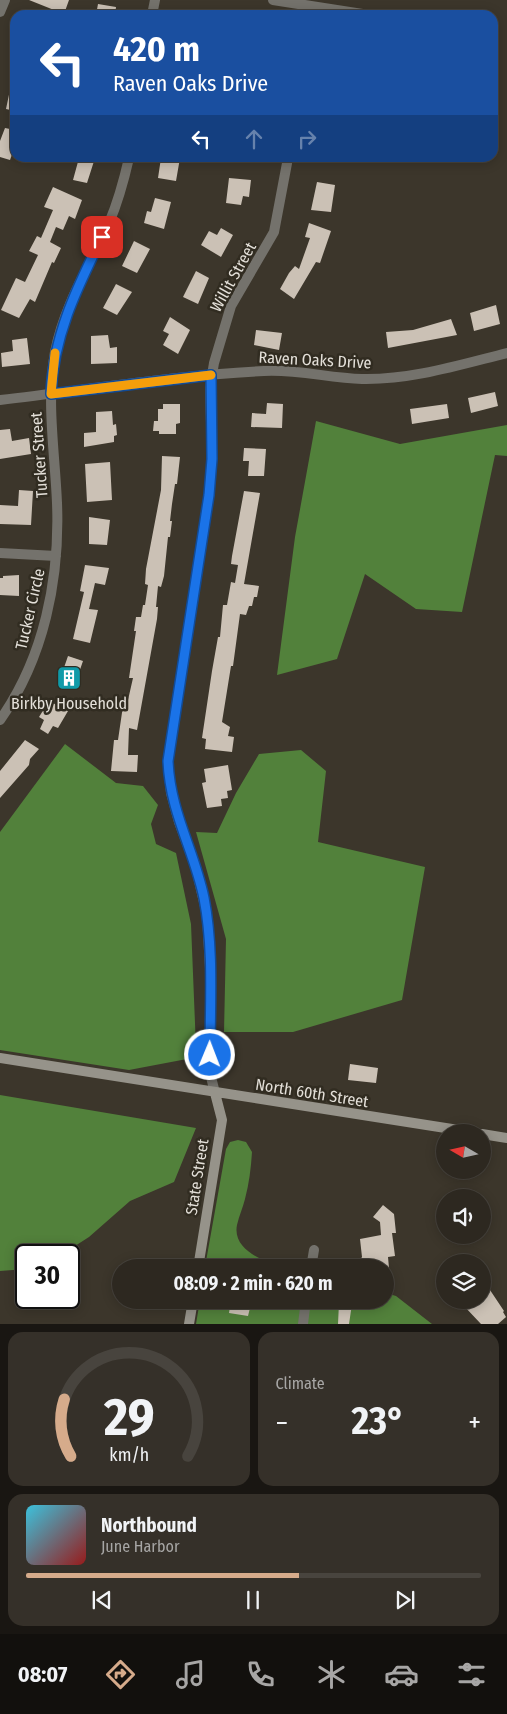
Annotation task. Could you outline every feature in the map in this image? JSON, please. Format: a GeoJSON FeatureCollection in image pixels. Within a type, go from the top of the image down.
{"type":"FeatureCollection","features":[{"type":"Feature","properties":{"kind":"main road","name":"North 60th Street"},"geometry":{"type":"LineString","coordinates":[[0,1058],[436,1127]]}},
{"type":"Feature","properties":{"kind":"main road","name":"State Street"},"geometry":{"type":"LineString","coordinates":[[199,1259],[222,1120],[215,1093]]}},
{"type":"Feature","properties":{"kind":"main road"},"geometry":{"type":"LineString","coordinates":[[491,1135],[507,1138]]}},
{"type":"Feature","properties":{"kind":"main road"},"geometry":{"type":"LineString","coordinates":[[189,1324],[192,1309]]}},
{"type":"Feature","properties":{"kind":"street"},"geometry":{"type":"LineString","coordinates":[[0,12],[5,0]]}},
{"type":"Feature","properties":{"kind":"street"},"geometry":{"type":"LineString","coordinates":[[273,0],[311,10]]}},
{"type":"Feature","properties":{"kind":"street","name":"Tucker Street"},"geometry":{"type":"LineString","coordinates":[[56,556],[57,504],[51,394],[55,351],[64,319],[109,222],[128,162]]}},
{"type":"Feature","properties":{"kind":"street","name":"Willit Street"},"geometry":{"type":"LineString","coordinates":[[215,1093],[210,1073],[211,986],[207,915],[196,868],[179,822],[171,793],[168,761],[209,495],[212,459],[211,375],[231,306],[274,232],[287,162]]}},
{"type":"Feature","properties":{"kind":"street","name":"Raven Oaks Drive"},"geometry":{"type":"LineString","coordinates":[[0,400],[211,375],[267,371],[325,377],[394,378],[425,373],[507,353]]}},
{"type":"Feature","properties":{"kind":"street"},"geometry":{"type":"LineString","coordinates":[[0,553],[56,556]]}},
{"type":"Feature","properties":{"kind":"street","name":"Tucker Circle"},"geometry":{"type":"LineString","coordinates":[[0,720],[23,683],[38,649],[48,607],[56,556]]}},
{"type":"Feature","properties":{"kind":"street"},"geometry":{"type":"LineString","coordinates":[[312,1259],[314,1250]]}},
{"type":"Feature","properties":{"kind":"street"},"geometry":{"type":"LineString","coordinates":[[303,1324],[305,1309]]}},
{"type":"Feature","properties":{"kind":"green space"},"geometry":{"type":"Polygon","coordinates":[[[316,421],[400,444],[507,425],[507,456],[495,455],[462,612],[416,609],[365,574],[337,659],[277,675],[295,537],[316,421]]]}},
{"type":"Feature","properties":{"kind":"green space"},"geometry":{"type":"Polygon","coordinates":[[[65,744],[116,783],[143,786],[158,805],[151,824],[156,844],[176,853],[191,924],[196,1048],[187,1059],[129,1070],[0,1050],[0,832],[65,744]]]}},
{"type":"Feature","properties":{"kind":"green space"},"geometry":{"type":"Polygon","coordinates":[[[301,750],[326,771],[318,842],[425,867],[402,1000],[293,1032],[224,1032],[226,939],[196,832],[217,833],[236,793],[259,754],[301,750]]]}},
{"type":"Feature","properties":{"kind":"green space"},"geometry":{"type":"Polygon","coordinates":[[[0,1095],[196,1128],[174,1182],[130,1201],[89,1237],[78,1244],[15,1244],[15,1270],[0,1271],[0,1095]]]}},
{"type":"Feature","properties":{"kind":"green space"},"geometry":{"type":"Polygon","coordinates":[[[238,1140],[246,1142],[252,1152],[248,1188],[237,1225],[237,1234],[244,1248],[261,1259],[206,1259],[226,1149],[230,1142],[238,1140]]]}},
{"type":"Feature","properties":{"kind":"green space"},"geometry":{"type":"Polygon","coordinates":[[[394,1295],[432,1324],[196,1324],[198,1309],[394,1309],[394,1295]]]}},
{"type":"Feature","properties":{"kind":"building"},"geometry":{"type":"Polygon","coordinates":[[[29,0],[69,0],[65,10],[54,10],[29,0]]]}},
{"type":"Feature","properties":{"kind":"building"},"geometry":{"type":"Polygon","coordinates":[[[98,4],[116,7],[116,10],[97,10],[98,4]]]}},
{"type":"Feature","properties":{"kind":"building"},"geometry":{"type":"Polygon","coordinates":[[[10,90],[10,110],[6,109],[10,90]]]}},
{"type":"Feature","properties":{"kind":"building"},"geometry":{"type":"Polygon","coordinates":[[[5,128],[10,129],[10,160],[0,157],[0,141],[5,128]]]}},
{"type":"Feature","properties":{"kind":"building"},"geometry":{"type":"Polygon","coordinates":[[[78,162],[94,162],[87,183],[73,180],[78,162]]]}},
{"type":"Feature","properties":{"kind":"building"},"geometry":{"type":"Polygon","coordinates":[[[160,162],[179,162],[176,181],[158,178],[160,162]]]}},
{"type":"Feature","properties":{"kind":"building"},"geometry":{"type":"Polygon","coordinates":[[[229,178],[251,180],[249,197],[243,196],[241,205],[226,203],[229,178]]]}},
{"type":"Feature","properties":{"kind":"building"},"geometry":{"type":"Polygon","coordinates":[[[317,182],[335,185],[331,212],[311,210],[317,182]]]}},
{"type":"Feature","properties":{"kind":"building"},"geometry":{"type":"Polygon","coordinates":[[[53,187],[82,200],[75,219],[69,216],[63,230],[56,227],[50,242],[61,248],[54,263],[52,262],[35,302],[30,299],[19,318],[1,310],[16,278],[25,282],[38,255],[29,251],[37,236],[41,238],[53,210],[44,207],[53,187]]]}},
{"type":"Feature","properties":{"kind":"building"},"geometry":{"type":"Polygon","coordinates":[[[155,198],[171,202],[164,229],[144,223],[147,211],[151,212],[155,198]]]}},
{"type":"Feature","properties":{"kind":"building"},"geometry":{"type":"Polygon","coordinates":[[[309,223],[331,231],[320,263],[316,262],[294,299],[280,289],[295,266],[299,269],[310,238],[305,237],[309,223]]]}},
{"type":"Feature","properties":{"kind":"building"},"geometry":{"type":"Polygon","coordinates":[[[221,228],[233,235],[221,257],[201,245],[209,231],[217,235],[221,228]]]}},
{"type":"Feature","properties":{"kind":"building"},"geometry":{"type":"Polygon","coordinates":[[[134,241],[150,249],[137,273],[122,266],[134,241]]]}},
{"type":"Feature","properties":{"kind":"building"},"geometry":{"type":"Polygon","coordinates":[[[196,271],[209,278],[198,304],[183,297],[196,271]]]}},
{"type":"Feature","properties":{"kind":"building"},"geometry":{"type":"Polygon","coordinates":[[[116,284],[132,292],[117,315],[103,308],[116,284]]]}},
{"type":"Feature","properties":{"kind":"building"},"geometry":{"type":"Polygon","coordinates":[[[496,305],[500,324],[474,331],[470,313],[496,305]]]}},
{"type":"Feature","properties":{"kind":"building"},"geometry":{"type":"Polygon","coordinates":[[[170,317],[190,330],[178,354],[163,345],[169,334],[163,331],[170,317]]]}},
{"type":"Feature","properties":{"kind":"building"},"geometry":{"type":"Polygon","coordinates":[[[451,319],[457,335],[388,348],[386,332],[413,330],[451,319]]]}},
{"type":"Feature","properties":{"kind":"building"},"geometry":{"type":"Polygon","coordinates":[[[256,330],[282,333],[279,350],[254,345],[256,330]]]}},
{"type":"Feature","properties":{"kind":"building"},"geometry":{"type":"Polygon","coordinates":[[[108,335],[110,348],[117,347],[117,363],[91,364],[91,336],[108,335]]]}},
{"type":"Feature","properties":{"kind":"building"},"geometry":{"type":"Polygon","coordinates":[[[27,338],[30,364],[2,367],[1,353],[13,351],[12,340],[27,338]]]}},
{"type":"Feature","properties":{"kind":"building"},"geometry":{"type":"Polygon","coordinates":[[[495,392],[498,406],[471,413],[468,398],[495,392]]]}},
{"type":"Feature","properties":{"kind":"building"},"geometry":{"type":"Polygon","coordinates":[[[267,403],[283,404],[282,428],[251,427],[252,413],[266,414],[267,403]]]}},
{"type":"Feature","properties":{"kind":"building"},"geometry":{"type":"Polygon","coordinates":[[[163,404],[180,404],[180,423],[176,424],[176,434],[159,434],[159,431],[153,431],[154,421],[158,421],[158,409],[163,409],[163,404]]]}},
{"type":"Feature","properties":{"kind":"building"},"geometry":{"type":"Polygon","coordinates":[[[447,404],[449,418],[412,424],[410,409],[447,404]]]}},
{"type":"Feature","properties":{"kind":"building"},"geometry":{"type":"Polygon","coordinates":[[[112,411],[113,425],[116,424],[117,435],[114,436],[114,442],[84,447],[84,433],[96,432],[96,412],[112,411]]]}},
{"type":"Feature","properties":{"kind":"building"},"geometry":{"type":"Polygon","coordinates":[[[10,429],[12,441],[29,438],[31,454],[0,459],[0,430],[10,429]]]}},
{"type":"Feature","properties":{"kind":"building"},"geometry":{"type":"Polygon","coordinates":[[[244,448],[266,449],[264,476],[248,476],[249,461],[243,461],[244,448]]]}},
{"type":"Feature","properties":{"kind":"building"},"geometry":{"type":"Polygon","coordinates":[[[162,456],[180,457],[177,484],[175,484],[172,504],[170,521],[172,521],[170,537],[168,537],[164,576],[161,587],[158,586],[157,619],[137,730],[129,728],[128,755],[138,755],[137,772],[111,771],[114,740],[118,740],[124,699],[128,700],[133,678],[129,678],[136,631],[134,631],[136,617],[141,617],[143,605],[145,605],[148,585],[145,584],[146,569],[161,490],[162,456]]]}},
{"type":"Feature","properties":{"kind":"building"},"geometry":{"type":"Polygon","coordinates":[[[110,462],[112,500],[87,502],[85,464],[110,462]]]}},
{"type":"Feature","properties":{"kind":"building"},"geometry":{"type":"Polygon","coordinates":[[[19,490],[33,491],[31,525],[0,524],[0,505],[18,506],[19,490]]]}},
{"type":"Feature","properties":{"kind":"building"},"geometry":{"type":"Polygon","coordinates":[[[244,491],[260,493],[244,584],[259,586],[257,597],[254,597],[252,606],[249,606],[246,615],[240,614],[233,666],[231,666],[222,722],[230,727],[228,736],[234,737],[232,752],[205,749],[206,739],[202,738],[218,637],[220,637],[223,605],[227,605],[231,582],[235,583],[238,565],[231,564],[244,491]]]}},
{"type":"Feature","properties":{"kind":"building"},"geometry":{"type":"Polygon","coordinates":[[[89,517],[110,520],[107,545],[89,544],[89,517]]]}},
{"type":"Feature","properties":{"kind":"building"},"geometry":{"type":"Polygon","coordinates":[[[85,565],[109,568],[105,585],[95,583],[89,609],[98,610],[90,643],[73,639],[84,592],[80,591],[85,565]]]}},
{"type":"Feature","properties":{"kind":"building"},"geometry":{"type":"Polygon","coordinates":[[[19,575],[19,596],[0,595],[0,578],[3,578],[3,576],[19,575]]]}},
{"type":"Feature","properties":{"kind":"building","name":"Birkby Household"},"geometry":{"type":"Polygon","coordinates":[[[68,656],[83,661],[73,690],[58,685],[68,656]]]}},
{"type":"Feature","properties":{"kind":"building"},"geometry":{"type":"Polygon","coordinates":[[[49,701],[68,711],[58,728],[53,726],[48,734],[40,729],[44,720],[39,717],[49,701]]]}},
{"type":"Feature","properties":{"kind":"building"},"geometry":{"type":"Polygon","coordinates":[[[25,740],[39,749],[30,759],[29,765],[0,798],[0,771],[25,740]]]}},
{"type":"Feature","properties":{"kind":"building"},"geometry":{"type":"Polygon","coordinates":[[[228,765],[232,790],[227,791],[228,798],[221,799],[222,806],[207,808],[202,783],[206,782],[204,769],[228,765]]]}},
{"type":"Feature","properties":{"kind":"building"},"geometry":{"type":"Polygon","coordinates":[[[350,1064],[378,1068],[376,1083],[348,1080],[350,1064]]]}},
{"type":"Feature","properties":{"kind":"building"},"geometry":{"type":"Polygon","coordinates":[[[383,1205],[394,1214],[396,1233],[392,1233],[395,1256],[388,1257],[388,1259],[361,1259],[360,1239],[381,1235],[380,1222],[373,1217],[383,1205]]]}},
{"type":"Feature","properties":{"kind":"building"},"geometry":{"type":"Polygon","coordinates":[[[491,1292],[506,1317],[498,1324],[481,1324],[467,1309],[491,1309],[491,1292]]]}},
{"type":"Feature","properties":{"kind":"building"},"geometry":{"type":"Polygon","coordinates":[[[230,1309],[250,1309],[248,1316],[229,1313],[230,1309]]]}},
{"type":"Feature","properties":{"kind":"building"},"geometry":{"type":"Polygon","coordinates":[[[339,1309],[351,1309],[349,1324],[338,1324],[339,1309]]]}},
{"type":"Feature","properties":{"kind":"slow traffic"},"geometry":{"type":"LineString","coordinates":[[55,353],[51,394],[198,375],[211,375]]}},
{"type":"Feature","properties":{"kind":"place","name":"Birkby Household"},"geometry":{"type":"Point","coordinates":[69,678]}},
{"type":"Feature","properties":{"kind":"route"},"geometry":{"type":"LineString","coordinates":[[102,237],[73,296],[64,319],[55,351],[51,394],[198,375],[211,375],[212,459],[209,495],[168,761],[171,793],[179,822],[196,868],[207,915],[211,986],[210,1055]]}}]}
